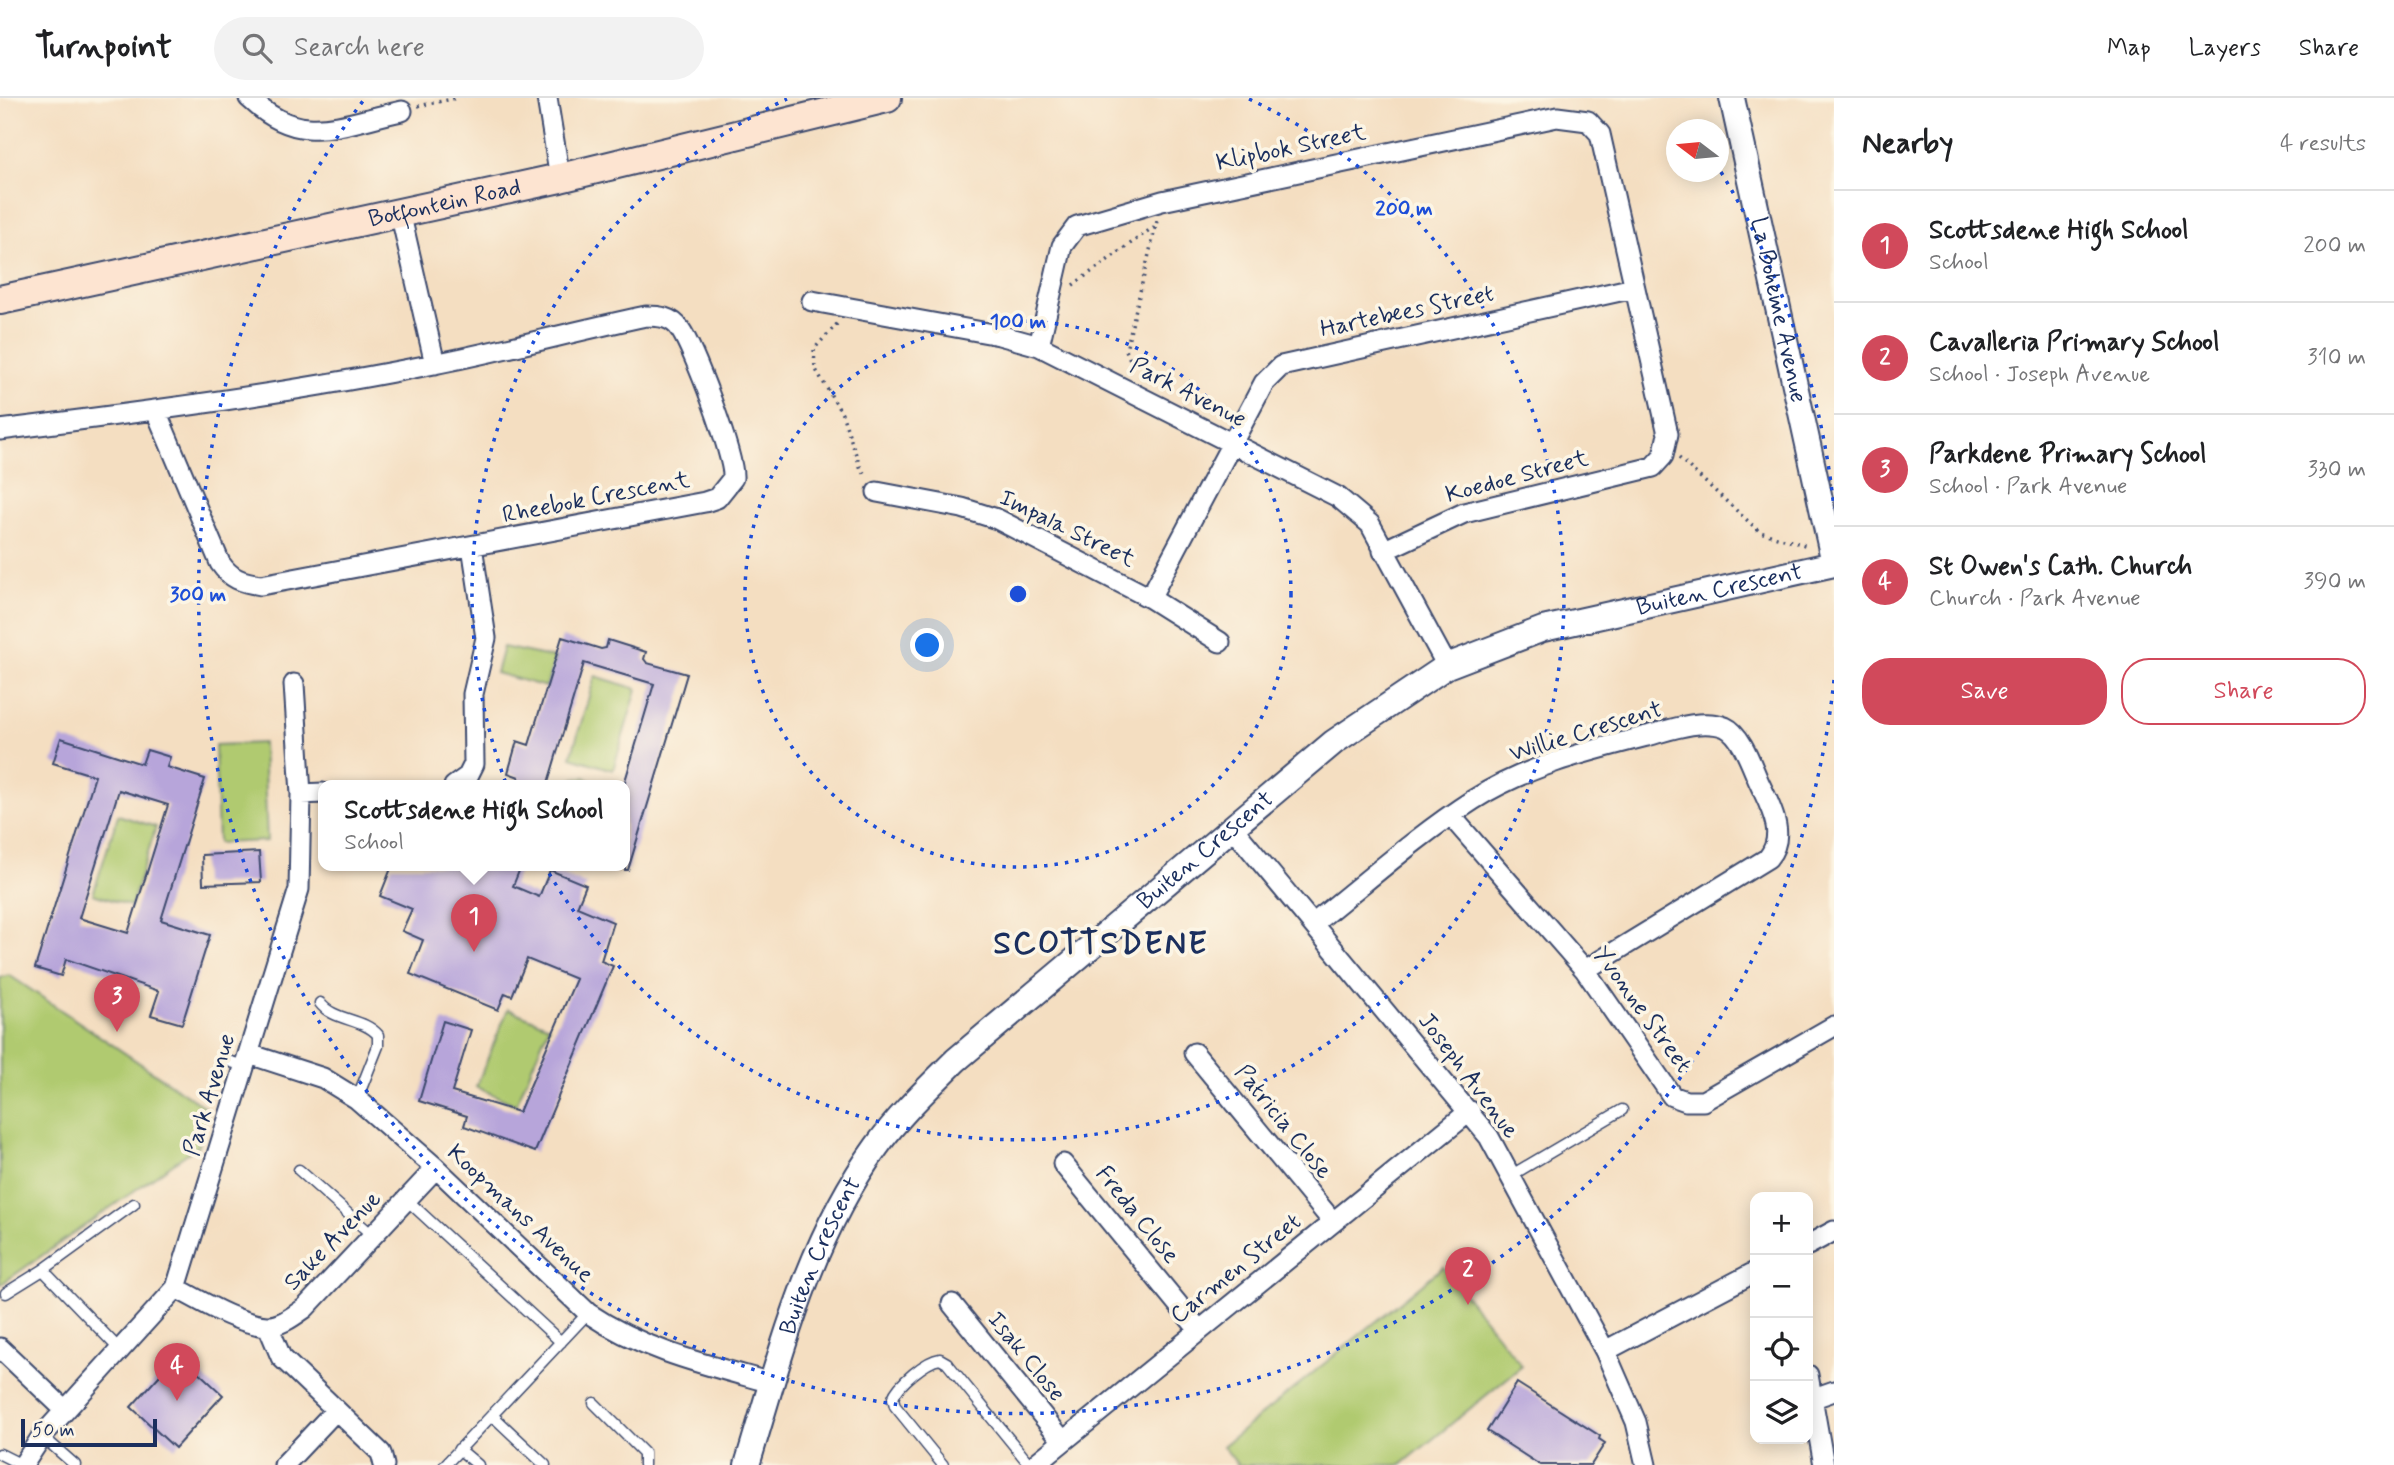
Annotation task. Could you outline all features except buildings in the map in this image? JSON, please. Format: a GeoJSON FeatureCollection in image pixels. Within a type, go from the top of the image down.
{"type":"FeatureCollection","features":[{"type":"Feature","properties":{"kind":"main road","name":"Botfontein Road"},"geometry":{"type":"LineString","coordinates":[[0,300],[559,178],[887,98]]}},
{"type":"Feature","properties":{"kind":"street"},"geometry":{"type":"LineString","coordinates":[[249,98],[279,123],[295,128],[317,129],[402,111]]}},
{"type":"Feature","properties":{"kind":"street"},"geometry":{"type":"LineString","coordinates":[[547,98],[559,178]]}},
{"type":"Feature","properties":{"kind":"street","name":"La Boheme Avenue"},"geometry":{"type":"LineString","coordinates":[[1732,98],[1834,563]]}},
{"type":"Feature","properties":{"kind":"street","name":"Klipbok Street"},"geometry":{"type":"LineString","coordinates":[[1039,346],[1062,246],[1077,226],[1162,201],[1557,117],[1579,118],[1595,125],[1600,134],[1668,434],[1663,456]]}},
{"type":"Feature","properties":{"kind":"street"},"geometry":{"type":"LineString","coordinates":[[400,212],[435,364]]}},
{"type":"Feature","properties":{"kind":"street","name":"Hartebees Street"},"geometry":{"type":"LineString","coordinates":[[1232,444],[1264,383],[1281,366],[1634,288]]}},
{"type":"Feature","properties":{"kind":"street","name":"Park Avenue"},"geometry":{"type":"LineString","coordinates":[[812,301],[999,335],[1039,346],[1357,510],[1370,524],[1447,666]]}},
{"type":"Feature","properties":{"kind":"street","name":"Rheebok Crescent"},"geometry":{"type":"LineString","coordinates":[[0,430],[156,411],[435,364],[553,335],[646,316],[662,316],[681,329],[734,467],[727,489],[717,498],[705,502],[261,585],[243,583],[230,576],[220,563],[156,411]]}},
{"type":"Feature","properties":{"kind":"street","name":"Impala Street"},"geometry":{"type":"LineString","coordinates":[[1150,598],[1232,444]]}},
{"type":"Feature","properties":{"kind":"street","name":"Koedoe Street"},"geometry":{"type":"LineString","coordinates":[[1383,551],[1464,513],[1653,467],[1663,456]]}},
{"type":"Feature","properties":{"kind":"street","name":"Impala Street"},"geometry":{"type":"LineString","coordinates":[[877,492],[962,508],[997,519],[1150,598],[1220,642]]}},
{"type":"Feature","properties":{"kind":"street"},"geometry":{"type":"LineString","coordinates":[[462,780],[468,776],[474,764],[473,694],[486,638],[472,546]]}},
{"type":"Feature","properties":{"kind":"street","name":"Buiten Crescent"},"geometry":{"type":"LineString","coordinates":[[747,1465],[811,1263],[835,1215],[877,1145],[916,1099],[956,1060],[1334,742],[1447,666],[1543,629],[1834,563]]}},
{"type":"Feature","properties":{"kind":"street","name":"Park Avenue"},"geometry":{"type":"LineString","coordinates":[[23,1465],[42,1436],[176,1288],[299,889],[301,794],[294,684]]}},
{"type":"Feature","properties":{"kind":"street","name":"Willie Crescent"},"geometry":{"type":"LineString","coordinates":[[1314,923],[1451,816],[1506,782],[1607,746],[1668,730],[1712,724],[1727,728],[1735,735],[1773,814],[1778,839],[1775,850],[1768,858],[1585,970]]}},
{"type":"Feature","properties":{"kind":"street"},"geometry":{"type":"LineString","coordinates":[[301,794],[318,793]]}},
{"type":"Feature","properties":{"kind":"street","name":"Yvonne Street"},"geometry":{"type":"LineString","coordinates":[[1451,816],[1585,970],[1660,1083],[1672,1096],[1686,1101],[1703,1101],[1834,1026]]}},
{"type":"Feature","properties":{"kind":"street","name":"Joseph Avenue"},"geometry":{"type":"LineString","coordinates":[[1232,827],[1489,1137],[1605,1351],[1636,1422],[1646,1465]]}},
{"type":"Feature","properties":{"kind":"street","name":"Patricia Close"},"geometry":{"type":"LineString","coordinates":[[1194,1053],[1333,1222]]}},
{"type":"Feature","properties":{"kind":"street","name":"Koopmans Avenue"},"geometry":{"type":"LineString","coordinates":[[247,1060],[323,1078],[357,1099],[436,1168],[588,1312],[614,1330],[648,1346],[772,1383]]}},
{"type":"Feature","properties":{"kind":"street","name":"Carmen Street"},"geometry":{"type":"LineString","coordinates":[[1032,1465],[1470,1111]]}},
{"type":"Feature","properties":{"kind":"street","name":"Freda Close"},"geometry":{"type":"LineString","coordinates":[[1063,1164],[1199,1331]]}},
{"type":"Feature","properties":{"kind":"street","name":"Sake Avenue"},"geometry":{"type":"LineString","coordinates":[[268,1326],[288,1320],[305,1308],[436,1168]]}},
{"type":"Feature","properties":{"kind":"street"},"geometry":{"type":"LineString","coordinates":[[1813,1242],[1834,1231]]}},
{"type":"Feature","properties":{"kind":"street"},"geometry":{"type":"LineString","coordinates":[[1605,1351],[1750,1275]]}},
{"type":"Feature","properties":{"kind":"street"},"geometry":{"type":"LineString","coordinates":[[176,1288],[232,1314],[268,1326],[281,1357],[381,1452],[385,1463]]}},
{"type":"Feature","properties":{"kind":"street","name":"Isak Close"},"geometry":{"type":"LineString","coordinates":[[952,1304],[1063,1441]]}},
{"type":"Feature","properties":{"kind":"street"},"geometry":{"type":"LineString","coordinates":[[0,1348],[65,1410]]}},
{"type":"Feature","properties":{"kind":"street"},"geometry":{"type":"LineString","coordinates":[[1810,1381],[1824,1465]]}},
{"type":"Feature","properties":{"kind":"street"},"geometry":{"type":"LineString","coordinates":[[1814,1398],[1834,1391]]}},
{"type":"Feature","properties":{"kind":"street"},"geometry":{"type":"LineString","coordinates":[[284,1465],[336,1410]]}},
{"type":"Feature","properties":{"kind":"lane"},"geometry":{"type":"LineString","coordinates":[[320,1003],[327,1010],[370,1028]]}},
{"type":"Feature","properties":{"kind":"lane"},"geometry":{"type":"LineString","coordinates":[[357,1099],[378,1046],[378,1035],[361,1015]]}},
{"type":"Feature","properties":{"kind":"lane"},"geometry":{"type":"LineString","coordinates":[[224,1060],[247,1060]]}},
{"type":"Feature","properties":{"kind":"lane"},"geometry":{"type":"LineString","coordinates":[[1510,1176],[1622,1110]]}},
{"type":"Feature","properties":{"kind":"lane"},"geometry":{"type":"LineString","coordinates":[[299,1170],[372,1235]]}},
{"type":"Feature","properties":{"kind":"lane"},"geometry":{"type":"LineString","coordinates":[[407,1200],[561,1342]]}},
{"type":"Feature","properties":{"kind":"lane"},"geometry":{"type":"LineString","coordinates":[[6,1293],[43,1270],[134,1204]]}},
{"type":"Feature","properties":{"kind":"lane"},"geometry":{"type":"LineString","coordinates":[[43,1270],[121,1351]]}},
{"type":"Feature","properties":{"kind":"lane"},"geometry":{"type":"LineString","coordinates":[[445,1465],[588,1312]]}},
{"type":"Feature","properties":{"kind":"lane"},"geometry":{"type":"LineString","coordinates":[[943,1465],[895,1406],[893,1398],[897,1390],[923,1368],[940,1359],[947,1363],[1032,1465]]}},
{"type":"Feature","properties":{"kind":"lane"},"geometry":{"type":"LineString","coordinates":[[594,1403],[644,1453],[645,1465]]}},
{"type":"Feature","properties":{"kind":"lane"},"geometry":{"type":"LineString","coordinates":[[492,1415],[545,1465]]}},
{"type":"Feature","properties":{"kind":"lane"},"geometry":{"type":"LineString","coordinates":[[42,1436],[75,1465]]}},
{"type":"Feature","properties":{"kind":"lane"},"geometry":{"type":"LineString","coordinates":[[459,1449],[478,1465]]}},
{"type":"Feature","properties":{"kind":"lane"},"geometry":{"type":"LineString","coordinates":[[0,1454],[23,1465]]}},
{"type":"Feature","properties":{"kind":"path"},"geometry":{"type":"LineString","coordinates":[[402,111],[457,98]]}},
{"type":"Feature","properties":{"kind":"path"},"geometry":{"type":"LineString","coordinates":[[1124,388],[1131,362],[1126,350],[1162,201]]}},
{"type":"Feature","properties":{"kind":"path"},"geometry":{"type":"LineString","coordinates":[[1051,301],[1156,225]]}},
{"type":"Feature","properties":{"kind":"path"},"geometry":{"type":"LineString","coordinates":[[846,307],[840,321],[814,349],[815,368],[842,414],[861,469],[877,492]]}},
{"type":"Feature","properties":{"kind":"path"},"geometry":{"type":"LineString","coordinates":[[1663,456],[1682,459],[1760,533],[1814,548]]}},
{"type":"Feature","properties":{"kind":"green space"},"geometry":{"type":"Polygon","coordinates":[[[503,647],[555,658],[546,687],[496,673],[503,647]]]}},
{"type":"Feature","properties":{"kind":"green space"},"geometry":{"type":"Polygon","coordinates":[[[595,676],[637,689],[613,770],[571,757],[595,676]]]}},
{"type":"Feature","properties":{"kind":"green space"},"geometry":{"type":"Polygon","coordinates":[[[263,743],[267,841],[218,843],[215,745],[263,743]]]}},
{"type":"Feature","properties":{"kind":"green space"},"geometry":{"type":"Polygon","coordinates":[[[585,777],[589,780],[572,780],[585,777]]]}},
{"type":"Feature","properties":{"kind":"green space"},"geometry":{"type":"Polygon","coordinates":[[[118,815],[156,827],[131,906],[93,894],[118,815]]]}},
{"type":"Feature","properties":{"kind":"green space"},"geometry":{"type":"Polygon","coordinates":[[[9,975],[209,1110],[198,1146],[0,1285],[0,978],[9,975]]]}},
{"type":"Feature","properties":{"kind":"green space"},"geometry":{"type":"Polygon","coordinates":[[[508,1009],[549,1026],[516,1105],[476,1087],[508,1009]]]}},
{"type":"Feature","properties":{"kind":"green space"},"geometry":{"type":"Polygon","coordinates":[[[1443,1267],[1522,1366],[1401,1465],[1238,1465],[1223,1446],[1443,1267]]]}},
{"type":"Feature","properties":{"kind":"place","name":"Scottsdene High School"},"geometry":{"type":"Point","coordinates":[474,952]}},
{"type":"Feature","properties":{"kind":"place","name":"Parkdene Primary School"},"geometry":{"type":"Point","coordinates":[117,1032]}},
{"type":"Feature","properties":{"kind":"place","name":"Cavalleria Primary School"},"geometry":{"type":"Point","coordinates":[1468,1305]}},
{"type":"Feature","properties":{"kind":"place","name":"St Owen's Cath. Church"},"geometry":{"type":"Point","coordinates":[177,1401]}},
{"type":"Feature","properties":{"kind":"district","name":"SCOTTSDENE"},"geometry":{"type":"Point","coordinates":[1101,944]}}]}
